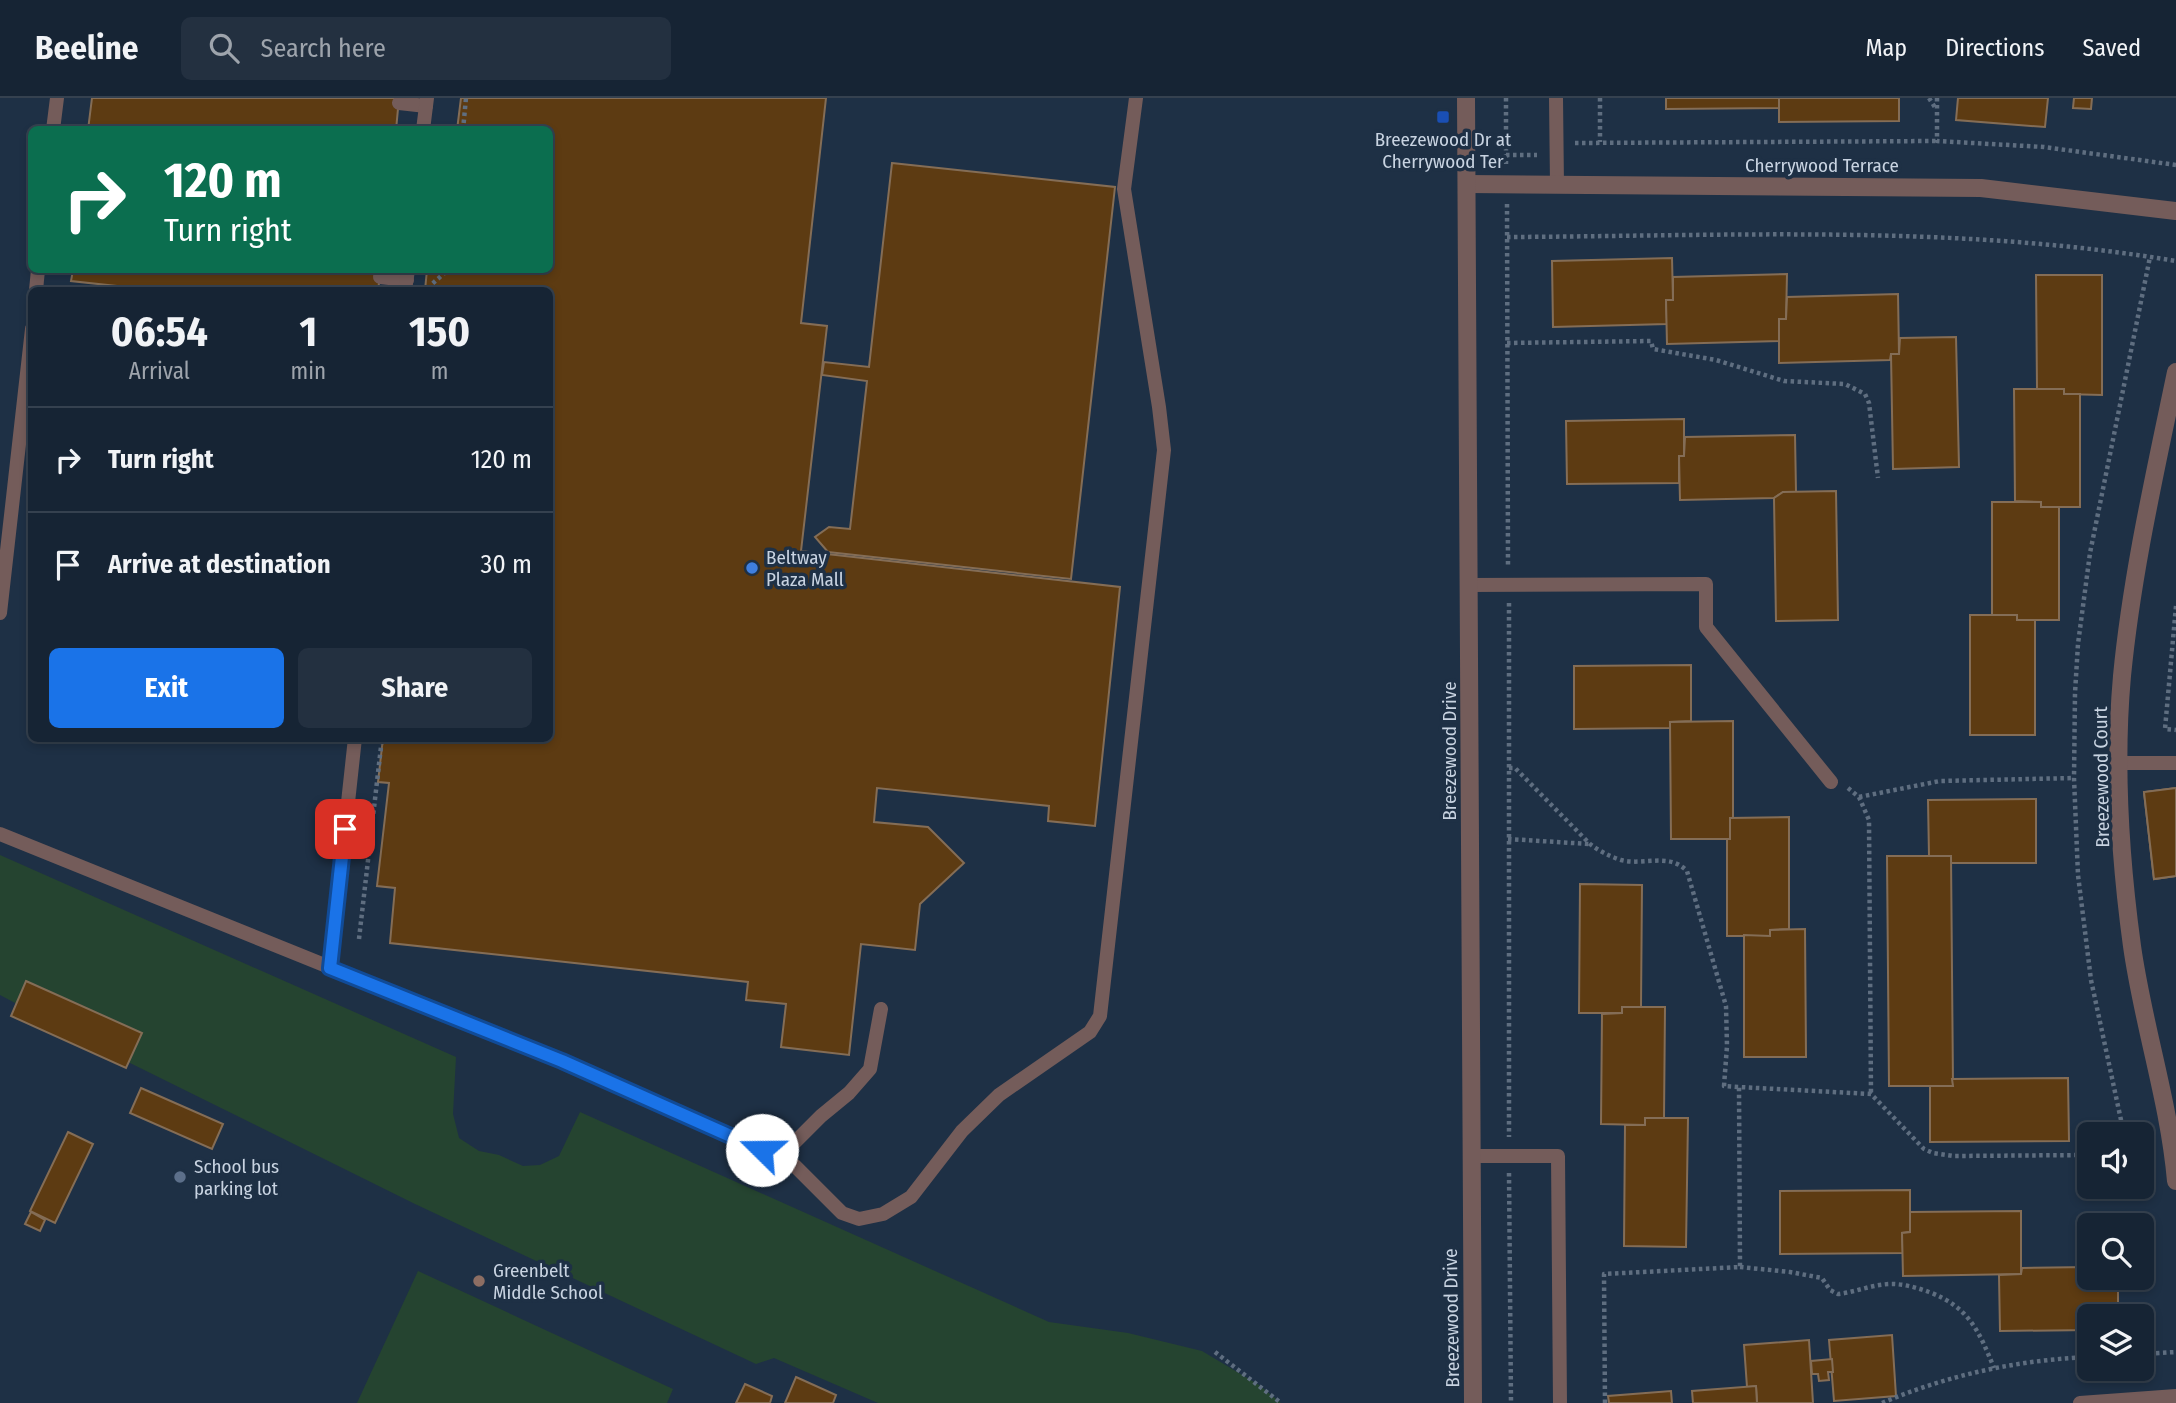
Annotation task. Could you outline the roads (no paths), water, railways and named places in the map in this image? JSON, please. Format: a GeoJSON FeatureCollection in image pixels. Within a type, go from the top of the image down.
{"type":"FeatureCollection","features":[{"type":"Feature","properties":{"kind":"street","name":"Breezewood Drive"},"geometry":{"type":"LineString","coordinates":[[1466,98],[1473,1403]]}},
{"type":"Feature","properties":{"kind":"street","name":"Cherrywood Terrace"},"geometry":{"type":"LineString","coordinates":[[1467,184],[1981,188],[2176,211]]}},
{"type":"Feature","properties":{"kind":"street","name":"Breezewood Court"},"geometry":{"type":"LineString","coordinates":[[2176,372],[2146,515],[2132,599],[2122,678],[2118,763],[2123,857],[2132,948],[2171,1134],[2176,1181]]}},
{"type":"Feature","properties":{"kind":"lane"},"geometry":{"type":"LineString","coordinates":[[54,126],[57,98]]}},
{"type":"Feature","properties":{"kind":"lane"},"geometry":{"type":"LineString","coordinates":[[0,834],[562,1061],[780,1157],[795,1166],[842,1213],[859,1219],[883,1214],[911,1197],[962,1131],[999,1095],[1090,1032],[1100,1016],[1164,450],[1124,189],[1136,98]]}},
{"type":"Feature","properties":{"kind":"lane"},"geometry":{"type":"LineString","coordinates":[[1556,98],[1557,185]]}},
{"type":"Feature","properties":{"kind":"lane"},"geometry":{"type":"LineString","coordinates":[[399,103],[427,102],[424,126]]}},
{"type":"Feature","properties":{"kind":"lane"},"geometry":{"type":"LineString","coordinates":[[380,277],[407,280]]}},
{"type":"Feature","properties":{"kind":"lane"},"geometry":{"type":"LineString","coordinates":[[0,613],[3,564],[28,361]]}},
{"type":"Feature","properties":{"kind":"lane"},"geometry":{"type":"LineString","coordinates":[[1469,585],[1706,584],[1706,627],[1831,782]]}},
{"type":"Feature","properties":{"kind":"lane"},"geometry":{"type":"LineString","coordinates":[[330,968],[355,742]]}},
{"type":"Feature","properties":{"kind":"lane"},"geometry":{"type":"LineString","coordinates":[[2118,763],[2176,763]]}},
{"type":"Feature","properties":{"kind":"lane"},"geometry":{"type":"LineString","coordinates":[[780,1157],[821,1116],[849,1093],[870,1069],[881,1009]]}},
{"type":"Feature","properties":{"kind":"lane"},"geometry":{"type":"LineString","coordinates":[[1471,1156],[1558,1156],[1560,1403]]}},
{"type":"Feature","properties":{"kind":"lane"},"geometry":{"type":"LineString","coordinates":[[2080,1403],[2176,1396]]}},
{"type":"Feature","properties":{"kind":"place","name":"Breezewood Dr at Cherrywood Ter"},"geometry":{"type":"Point","coordinates":[1443,117]}},
{"type":"Feature","properties":{"kind":"place","name":"Beltway Plaza Mall"},"geometry":{"type":"Point","coordinates":[752,568]}},
{"type":"Feature","properties":{"kind":"place","name":"School bus parking lot"},"geometry":{"type":"Point","coordinates":[180,1177]}},
{"type":"Feature","properties":{"kind":"place","name":"Greenbelt Middle School"},"geometry":{"type":"Point","coordinates":[479,1281]}}]}
